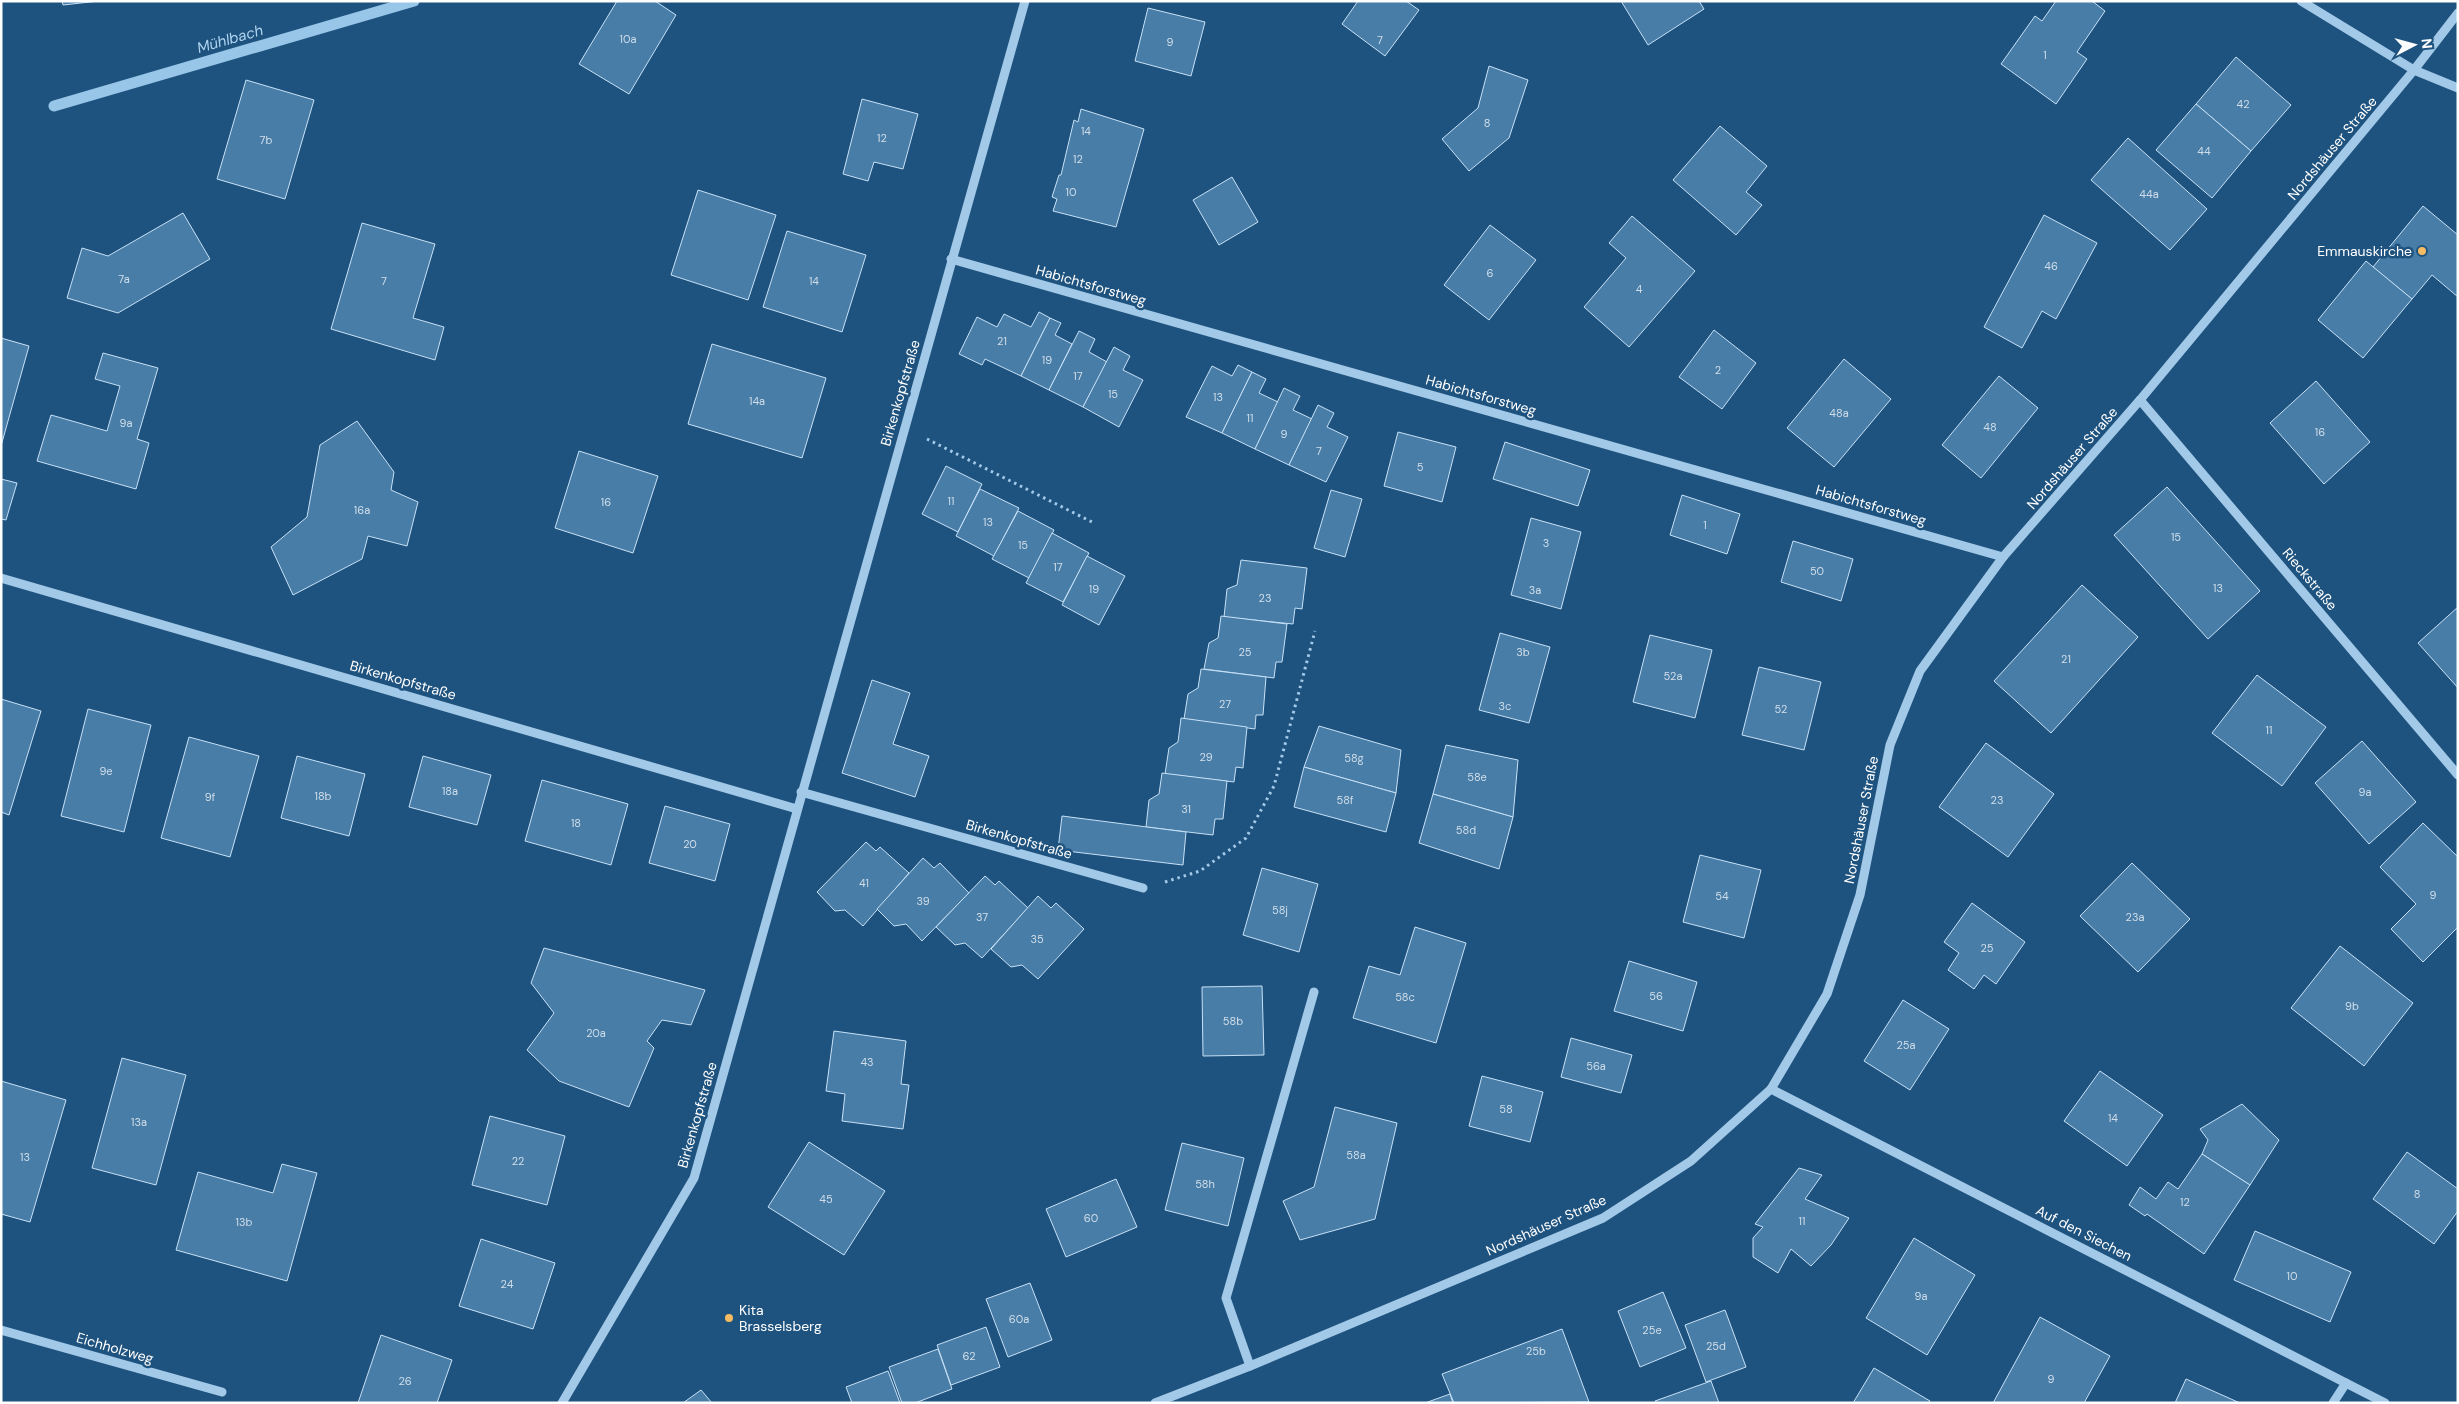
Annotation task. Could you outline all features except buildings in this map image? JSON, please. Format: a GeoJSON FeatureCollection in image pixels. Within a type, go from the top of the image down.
{"type":"FeatureCollection","features":[{"type":"Feature","properties":{"kind":"street","name":"Birkenkopfstraße"},"geometry":{"type":"LineString","coordinates":[[562,1403],[694,1178],[1025,1]]}},
{"type":"Feature","properties":{"kind":"street"},"geometry":{"type":"LineString","coordinates":[[2301,1],[2414,70],[2458,88]]}},
{"type":"Feature","properties":{"kind":"street","name":"Nordshäuser Straße"},"geometry":{"type":"LineString","coordinates":[[1155,1403],[1250,1366],[1603,1218],[1691,1161],[1771,1089],[1827,994],[1860,895],[1890,744],[1920,671],[2003,557],[2140,400],[2414,70],[2458,13]]}},
{"type":"Feature","properties":{"kind":"street","name":"Habichtsforstweg"},"geometry":{"type":"LineString","coordinates":[[951,260],[2003,557]]}},
{"type":"Feature","properties":{"kind":"street","name":"Rieckstraße"},"geometry":{"type":"LineString","coordinates":[[2140,400],[2458,775]]}},
{"type":"Feature","properties":{"kind":"street","name":"Birkenkopfstraße"},"geometry":{"type":"LineString","coordinates":[[1,578],[797,809]]}},
{"type":"Feature","properties":{"kind":"street","name":"Birkenkopfstraße"},"geometry":{"type":"LineString","coordinates":[[801,792],[1143,888]]}},
{"type":"Feature","properties":{"kind":"street"},"geometry":{"type":"LineString","coordinates":[[1250,1366],[1226,1298],[1314,992]]}},
{"type":"Feature","properties":{"kind":"street","name":"Auf den Siechen"},"geometry":{"type":"LineString","coordinates":[[1771,1089],[2385,1403]]}},
{"type":"Feature","properties":{"kind":"street","name":"Eichholzweg"},"geometry":{"type":"LineString","coordinates":[[1,1330],[222,1392]]}},
{"type":"Feature","properties":{"kind":"street"},"geometry":{"type":"LineString","coordinates":[[2333,1403],[2346,1383]]}},
{"type":"Feature","properties":{"kind":"path"},"geometry":{"type":"LineString","coordinates":[[904,427],[1094,523]]}},
{"type":"Feature","properties":{"kind":"path"},"geometry":{"type":"LineString","coordinates":[[1143,888],[1200,870],[1246,838],[1274,786],[1315,631]]}},
{"type":"Feature","properties":{"kind":"waterway","name":"Mühlbach"},"geometry":{"type":"LineString","coordinates":[[54,106],[414,1]]}},
{"type":"Feature","properties":{"kind":"place","name":"Emmauskirche"},"geometry":{"type":"Point","coordinates":[2422,251]}},
{"type":"Feature","properties":{"kind":"place","name":"Kita Brasselsberg"},"geometry":{"type":"Point","coordinates":[729,1318]}}]}
